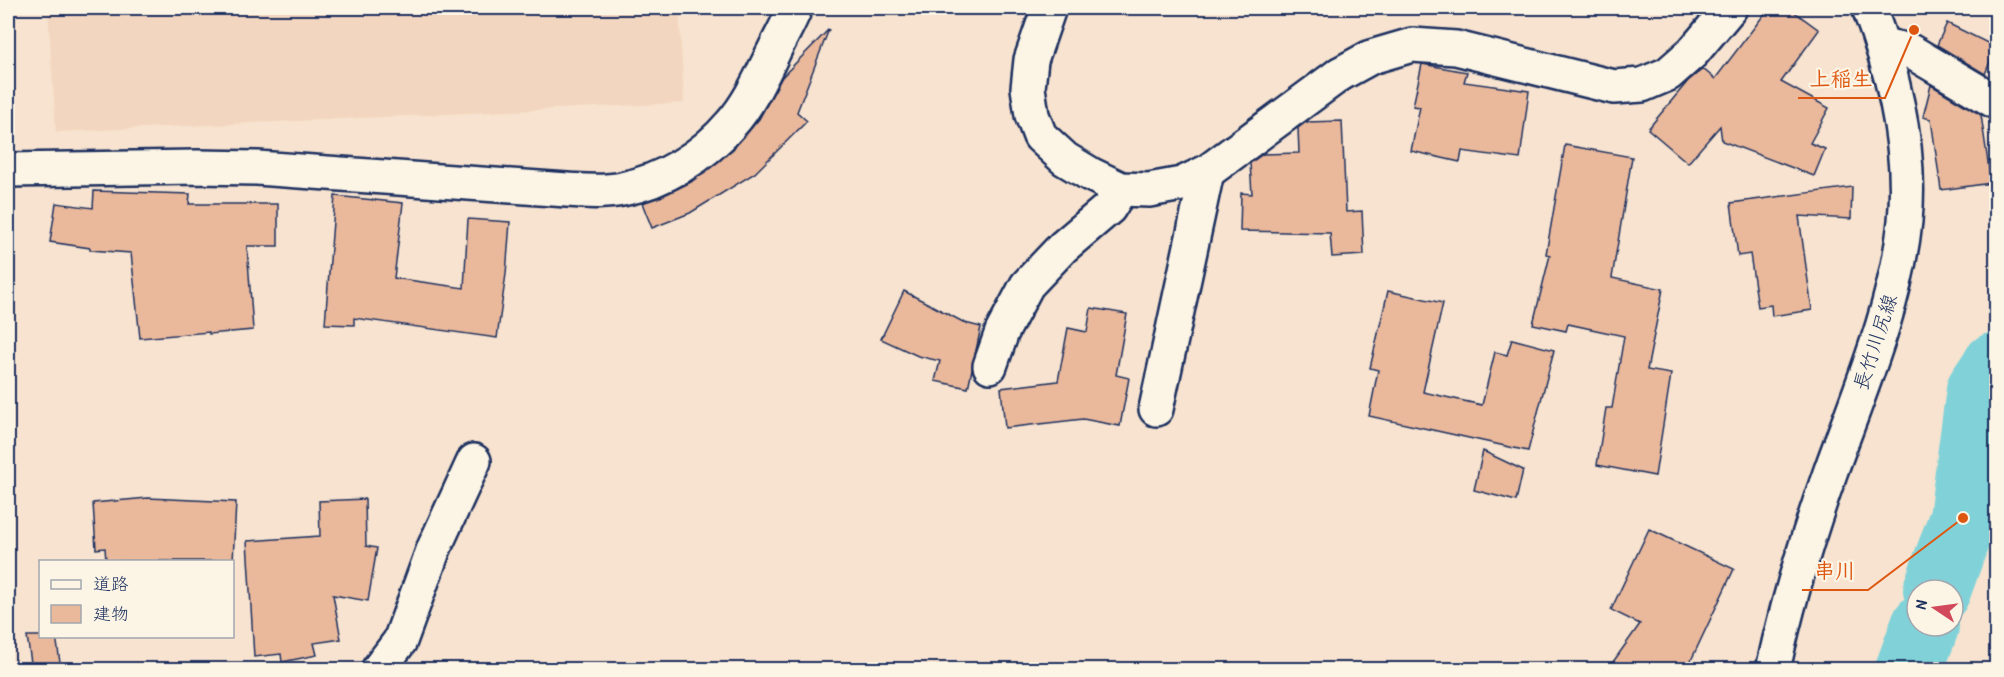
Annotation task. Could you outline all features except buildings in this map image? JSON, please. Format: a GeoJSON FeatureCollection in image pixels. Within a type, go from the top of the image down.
{"type":"FeatureCollection","features":[{"type":"Feature","properties":{"kind":"street"},"geometry":{"type":"LineString","coordinates":[[8,171],[257,168],[595,192],[622,189],[652,180],[674,170],[698,154],[730,126],[754,90],[795,8]]}},
{"type":"Feature","properties":{"kind":"street"},"geometry":{"type":"LineString","coordinates":[[1049,8],[1031,60],[1028,88],[1032,115],[1040,136],[1065,159],[1090,174],[1121,189],[1149,190],[1182,184],[1207,172],[1340,74],[1371,57],[1412,45],[1456,48],[1614,87],[1642,85],[1668,74],[1693,52],[1730,8]]}},
{"type":"Feature","properties":{"kind":"street","name":"長竹川尻線"},"geometry":{"type":"LineString","coordinates":[[1773,669],[1792,588],[1886,312],[1905,223],[1904,143],[1882,45],[1869,8]]}},
{"type":"Feature","properties":{"kind":"street"},"geometry":{"type":"LineString","coordinates":[[1882,45],[1910,51],[1996,102]]}},
{"type":"Feature","properties":{"kind":"street"},"geometry":{"type":"LineString","coordinates":[[1156,409],[1207,172]]}},
{"type":"Feature","properties":{"kind":"street"},"geometry":{"type":"LineString","coordinates":[[990,366],[1002,332],[1027,285],[1062,247],[1109,208],[1121,189]]}},
{"type":"Feature","properties":{"kind":"street"},"geometry":{"type":"LineString","coordinates":[[378,669],[400,641],[434,548],[474,461]]}},
{"type":"Feature","properties":{"kind":"shaded area"},"geometry":{"type":"Polygon","coordinates":[[[48,8],[679,8],[684,103],[56,132],[48,8]]]}},
{"type":"Feature","properties":{"kind":"waterway"},"geometry":{"type":"LineString","coordinates":[[1941,578],[1963,518],[1980,390],[1996,366]]}},
{"type":"Feature","properties":{"kind":"waterway"},"geometry":{"type":"LineString","coordinates":[[1909,670],[1921,638]]}},
{"type":"Feature","properties":{"kind":"place","name":"上稲生"},"geometry":{"type":"Point","coordinates":[1914,30]}},
{"type":"Feature","properties":{"kind":"place","name":"串川"},"geometry":{"type":"Point","coordinates":[1963,518]}}]}
